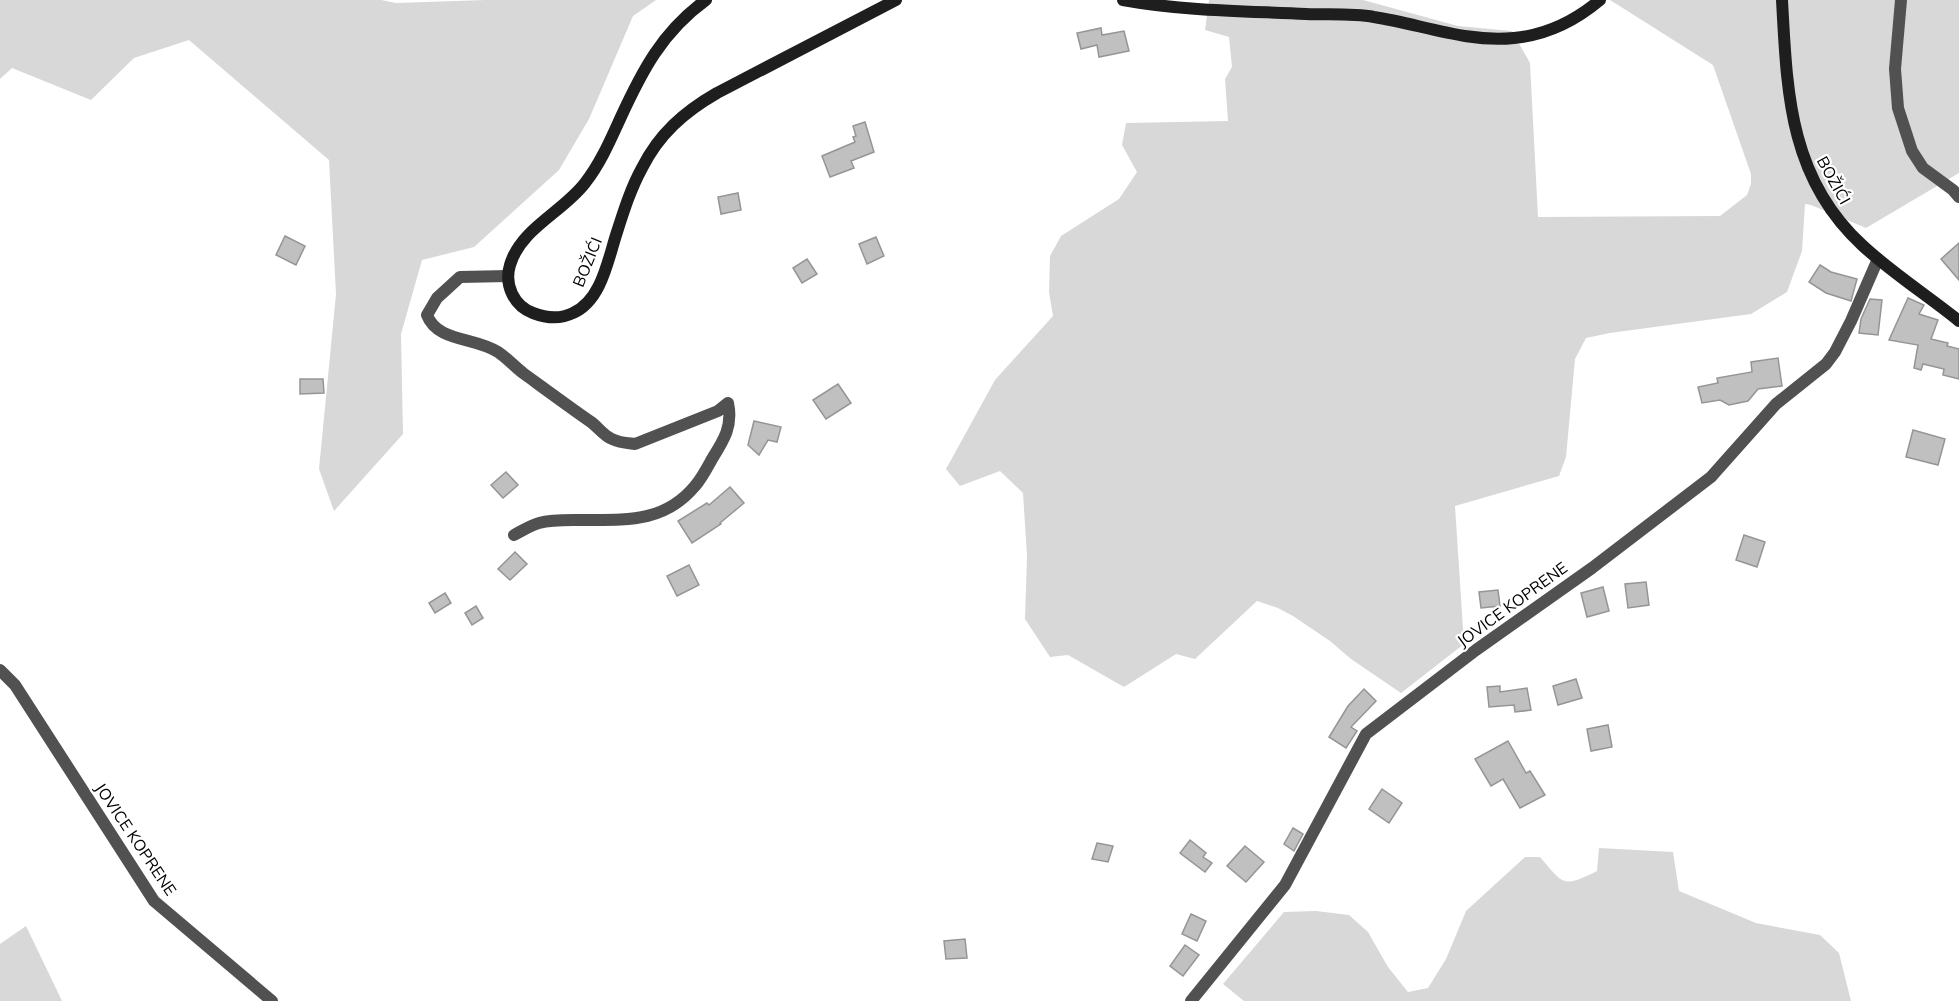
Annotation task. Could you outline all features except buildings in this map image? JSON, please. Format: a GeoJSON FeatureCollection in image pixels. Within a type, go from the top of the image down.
{"type":"FeatureCollection","features":[{"type":"Feature","properties":{"kind":"main road"},"geometry":{"type":"LineString","coordinates":[[508,276],[514,256],[525,238],[567,203],[586,182],[605,150],[641,75],[661,43],[680,20],[706,0]]}},
{"type":"Feature","properties":{"kind":"main road","name":"BOŽIĆI"},"geometry":{"type":"LineString","coordinates":[[508,276],[516,301],[530,312],[562,317],[579,310],[589,300],[599,283],[641,170],[658,142],[678,119],[695,105],[896,0]]}},
{"type":"Feature","properties":{"kind":"main road"},"geometry":{"type":"LineString","coordinates":[[1123,0],[1201,10],[1373,16],[1467,36],[1495,39],[1527,37],[1554,29],[1577,17],[1600,0]]}},
{"type":"Feature","properties":{"kind":"main road","name":"BOŽIĆI"},"geometry":{"type":"LineString","coordinates":[[1782,0],[1792,111],[1804,161],[1832,212],[1878,259],[1959,321]]}},
{"type":"Feature","properties":{"kind":"street"},"geometry":{"type":"LineString","coordinates":[[1901,0],[1895,69],[1898,108],[1912,151],[1923,168],[1959,197]]}},
{"type":"Feature","properties":{"kind":"street","name":"JOVICE KOPRENE"},"geometry":{"type":"LineString","coordinates":[[1191,1001],[1285,885],[1366,734],[1476,650],[1592,568],[1711,477],[1776,404],[1826,364],[1851,321],[1878,259]]}},
{"type":"Feature","properties":{"kind":"street"},"geometry":{"type":"LineString","coordinates":[[508,276],[460,277],[432,304],[427,315],[430,324],[447,335],[471,341],[497,352],[609,438],[623,443],[634,444],[718,411],[728,404],[731,415],[727,435],[696,486],[662,511],[645,518],[628,520],[539,523],[514,535]]}},
{"type":"Feature","properties":{"kind":"street","name":"JOVICE KOPRENE"},"geometry":{"type":"LineString","coordinates":[[0,670],[15,685],[154,901],[272,1001]]}},
{"type":"Feature","properties":{"kind":"shaded area"},"geometry":{"type":"Polygon","coordinates":[[[0,0],[381,0],[396,3],[486,0],[656,0],[633,16],[589,119],[559,170],[474,247],[422,260],[401,334],[403,434],[334,511],[319,469],[336,294],[329,160],[189,40],[134,58],[91,100],[12,68],[0,79],[0,0]]]}},
{"type":"Feature","properties":{"kind":"shaded area"},"geometry":{"type":"Polygon","coordinates":[[[1209,0],[1363,0],[1458,26],[1512,31],[1530,63],[1538,217],[1720,216],[1747,195],[1751,184],[1751,174],[1713,65],[1610,0],[1959,0],[1959,173],[1866,228],[1805,204],[1802,251],[1787,292],[1751,314],[1586,338],[1575,359],[1566,457],[1559,476],[1455,506],[1464,644],[1401,693],[1293,616],[1257,601],[1195,659],[1176,654],[1124,687],[1068,655],[1050,657],[1025,619],[1027,556],[1023,493],[1000,471],[960,486],[946,469],[995,380],[1053,316],[1049,292],[1050,256],[1061,236],[1119,199],[1137,172],[1122,145],[1126,123],[1228,121],[1225,79],[1232,67],[1229,37],[1205,30],[1209,0]]]}},
{"type":"Feature","properties":{"kind":"shaded area"},"geometry":{"type":"Polygon","coordinates":[[[1599,848],[1673,852],[1679,891],[1756,923],[1820,935],[1839,953],[1851,1001],[1244,1001],[1223,984],[1284,912],[1316,911],[1349,915],[1368,932],[1388,967],[1408,992],[1428,988],[1446,959],[1466,911],[1525,857],[1540,857],[1560,878],[1570,881],[1597,871],[1599,848]]]}},
{"type":"Feature","properties":{"kind":"shaded area"},"geometry":{"type":"Polygon","coordinates":[[[26,926],[62,1001],[0,1001],[0,944],[26,926]]]}}]}
